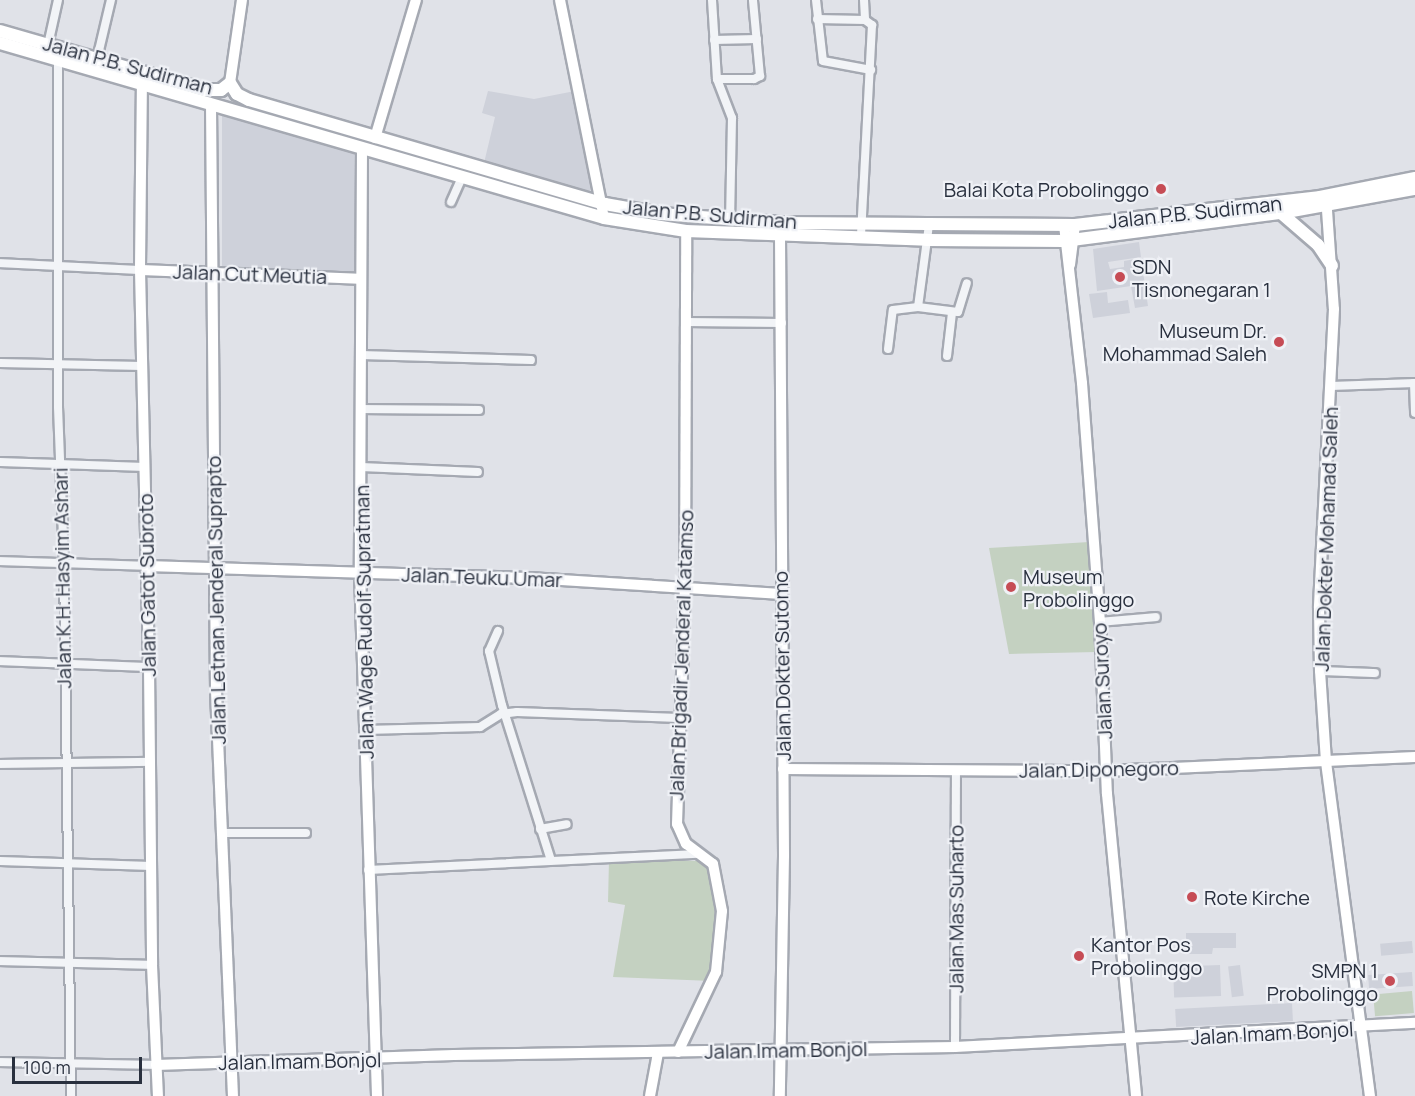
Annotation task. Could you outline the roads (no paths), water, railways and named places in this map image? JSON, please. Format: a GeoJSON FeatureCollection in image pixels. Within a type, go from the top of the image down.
{"type":"FeatureCollection","features":[{"type":"Feature","properties":{"kind":"main road","name":"Jalan P.B. Sudirman"},"geometry":{"type":"LineString","coordinates":[[0,31],[211,104],[362,149],[604,218],[686,231],[780,236],[929,225],[1070,225],[1160,222],[1281,213],[1415,178]]}},
{"type":"Feature","properties":{"kind":"main road","name":"Jalan P.B. Sudirman"},"geometry":{"type":"LineString","coordinates":[[0,43],[97,59],[142,80],[214,91],[230,83],[237,94],[249,100],[604,204],[730,220],[861,230],[927,240],[1069,240],[1160,222],[1415,189]]}},
{"type":"Feature","properties":{"kind":"main road"},"geometry":{"type":"LineString","coordinates":[[1281,213],[1318,245],[1332,266]]}},
{"type":"Feature","properties":{"kind":"street","name":"Jalan K.H. Hasyim Ashari"},"geometry":{"type":"LineString","coordinates":[[58,0],[55,51],[59,464],[64,562],[71,1096]]}},
{"type":"Feature","properties":{"kind":"street"},"geometry":{"type":"LineString","coordinates":[[97,59],[111,0]]}},
{"type":"Feature","properties":{"kind":"street"},"geometry":{"type":"LineString","coordinates":[[230,83],[242,0]]}},
{"type":"Feature","properties":{"kind":"street"},"geometry":{"type":"LineString","coordinates":[[375,138],[416,0]]}},
{"type":"Feature","properties":{"kind":"street"},"geometry":{"type":"LineString","coordinates":[[560,0],[604,204],[604,218]]}},
{"type":"Feature","properties":{"kind":"street"},"geometry":{"type":"LineString","coordinates":[[712,0],[717,79],[732,118],[730,220]]}},
{"type":"Feature","properties":{"kind":"street"},"geometry":{"type":"LineString","coordinates":[[717,79],[758,78],[760,70],[753,0]]}},
{"type":"Feature","properties":{"kind":"street"},"geometry":{"type":"LineString","coordinates":[[816,0],[825,63],[871,70]]}},
{"type":"Feature","properties":{"kind":"street"},"geometry":{"type":"LineString","coordinates":[[864,0],[865,20]]}},
{"type":"Feature","properties":{"kind":"street"},"geometry":{"type":"LineString","coordinates":[[817,19],[865,20],[872,26],[861,230]]}},
{"type":"Feature","properties":{"kind":"street"},"geometry":{"type":"LineString","coordinates":[[714,40],[757,39]]}},
{"type":"Feature","properties":{"kind":"street","name":"Jalan Gatot Subroto"},"geometry":{"type":"LineString","coordinates":[[142,80],[140,270],[150,667],[152,965],[158,1096]]}},
{"type":"Feature","properties":{"kind":"street","name":"Jalan Letnan Jenderal Suprapto"},"geometry":{"type":"LineString","coordinates":[[211,104],[214,567],[233,1096]]}},
{"type":"Feature","properties":{"kind":"street","name":"Jalan Wage Rudolf Supratman"},"geometry":{"type":"LineString","coordinates":[[362,149],[360,572],[377,1096]]}},
{"type":"Feature","properties":{"kind":"street"},"geometry":{"type":"LineString","coordinates":[[452,202],[462,177]]}},
{"type":"Feature","properties":{"kind":"street","name":"Jalan Dokter Mohamad Saleh"},"geometry":{"type":"LineString","coordinates":[[1327,201],[1332,266],[1331,386],[1319,608],[1320,671],[1326,762],[1370,1096]]}},
{"type":"Feature","properties":{"kind":"street"},"geometry":{"type":"LineString","coordinates":[[918,307],[929,225]]}},
{"type":"Feature","properties":{"kind":"street","name":"Jalan Suroyo"},"geometry":{"type":"LineString","coordinates":[[1070,225],[1070,265],[1100,622],[1106,771],[1133,1040],[1136,1096]]}},
{"type":"Feature","properties":{"kind":"street","name":"Jalan Brigadir Jenderal Katamso"},"geometry":{"type":"LineString","coordinates":[[678,1052],[719,962],[719,883],[712,863],[691,853],[677,824],[685,587],[686,231]]}},
{"type":"Feature","properties":{"kind":"street","name":"Jalan Dokter Sutomo"},"geometry":{"type":"LineString","coordinates":[[780,236],[783,769],[780,1096]]}},
{"type":"Feature","properties":{"kind":"street"},"geometry":{"type":"LineString","coordinates":[[0,263],[140,270]]}},
{"type":"Feature","properties":{"kind":"street","name":"Jalan Cut Meutia"},"geometry":{"type":"LineString","coordinates":[[140,270],[360,279]]}},
{"type":"Feature","properties":{"kind":"street"},"geometry":{"type":"LineString","coordinates":[[888,349],[893,310],[918,307],[952,313],[962,307],[967,283]]}},
{"type":"Feature","properties":{"kind":"street"},"geometry":{"type":"LineString","coordinates":[[947,356],[952,313]]}},
{"type":"Feature","properties":{"kind":"street"},"geometry":{"type":"LineString","coordinates":[[686,322],[782,323]]}},
{"type":"Feature","properties":{"kind":"street"},"geometry":{"type":"LineString","coordinates":[[361,355],[531,360]]}},
{"type":"Feature","properties":{"kind":"street"},"geometry":{"type":"LineString","coordinates":[[0,363],[142,366]]}},
{"type":"Feature","properties":{"kind":"street"},"geometry":{"type":"LineString","coordinates":[[1331,386],[1414,383],[1415,413]]}},
{"type":"Feature","properties":{"kind":"street"},"geometry":{"type":"LineString","coordinates":[[362,409],[479,410]]}},
{"type":"Feature","properties":{"kind":"street"},"geometry":{"type":"LineString","coordinates":[[0,462],[144,467]]}},
{"type":"Feature","properties":{"kind":"street"},"geometry":{"type":"LineString","coordinates":[[361,467],[478,472]]}},
{"type":"Feature","properties":{"kind":"street"},"geometry":{"type":"LineString","coordinates":[[0,561],[147,566]]}},
{"type":"Feature","properties":{"kind":"street","name":"Jalan Teuku Umar"},"geometry":{"type":"LineString","coordinates":[[147,566],[360,572],[685,587],[781,594]]}},
{"type":"Feature","properties":{"kind":"street"},"geometry":{"type":"LineString","coordinates":[[1100,622],[1156,617]]}},
{"type":"Feature","properties":{"kind":"street"},"geometry":{"type":"LineString","coordinates":[[498,631],[489,651],[500,715],[540,829],[547,861]]}},
{"type":"Feature","properties":{"kind":"street"},"geometry":{"type":"LineString","coordinates":[[0,661],[150,667]]}},
{"type":"Feature","properties":{"kind":"street"},"geometry":{"type":"LineString","coordinates":[[1320,671],[1375,673]]}},
{"type":"Feature","properties":{"kind":"street"},"geometry":{"type":"LineString","coordinates":[[365,730],[480,727],[500,715],[679,718]]}},
{"type":"Feature","properties":{"kind":"street","name":"Jalan Diponegoro"},"geometry":{"type":"LineString","coordinates":[[783,769],[1106,771],[1415,757]]}},
{"type":"Feature","properties":{"kind":"street"},"geometry":{"type":"LineString","coordinates":[[0,764],[151,762]]}},
{"type":"Feature","properties":{"kind":"street","name":"Jalan Mas Suharto"},"geometry":{"type":"LineString","coordinates":[[955,1047],[956,771]]}},
{"type":"Feature","properties":{"kind":"street"},"geometry":{"type":"LineString","coordinates":[[540,829],[567,824]]}},
{"type":"Feature","properties":{"kind":"street"},"geometry":{"type":"LineString","coordinates":[[223,833],[306,833]]}},
{"type":"Feature","properties":{"kind":"street"},"geometry":{"type":"LineString","coordinates":[[368,870],[691,853]]}},
{"type":"Feature","properties":{"kind":"street"},"geometry":{"type":"LineString","coordinates":[[0,861],[151,866]]}},
{"type":"Feature","properties":{"kind":"street"},"geometry":{"type":"LineString","coordinates":[[0,961],[152,965]]}},
{"type":"Feature","properties":{"kind":"street","name":"Jalan Imam Bonjol"},"geometry":{"type":"LineString","coordinates":[[156,1065],[454,1055],[955,1047],[1133,1040],[1415,1023]]}},
{"type":"Feature","properties":{"kind":"street"},"geometry":{"type":"LineString","coordinates":[[651,1096],[658,1053]]}},
{"type":"Feature","properties":{"kind":"street"},"geometry":{"type":"LineString","coordinates":[[0,1062],[156,1065]]}},
{"type":"Feature","properties":{"kind":"place","name":"Balai Kota Probolinggo"},"geometry":{"type":"Point","coordinates":[1161,189]}},
{"type":"Feature","properties":{"kind":"place","name":"SDN Tisnonegaran 1"},"geometry":{"type":"Point","coordinates":[1120,277]}},
{"type":"Feature","properties":{"kind":"place","name":"Museum Dr. Mohammad Saleh"},"geometry":{"type":"Point","coordinates":[1279,342]}},
{"type":"Feature","properties":{"kind":"place","name":"Museum Probolinggo"},"geometry":{"type":"Point","coordinates":[1011,587]}},
{"type":"Feature","properties":{"kind":"place","name":"Rote Kirche"},"geometry":{"type":"Point","coordinates":[1192,897]}},
{"type":"Feature","properties":{"kind":"place","name":"Kantor Pos Probolinggo"},"geometry":{"type":"Point","coordinates":[1079,956]}},
{"type":"Feature","properties":{"kind":"place","name":"SMPN 1 Probolinggo"},"geometry":{"type":"Point","coordinates":[1390,981]}}]}
